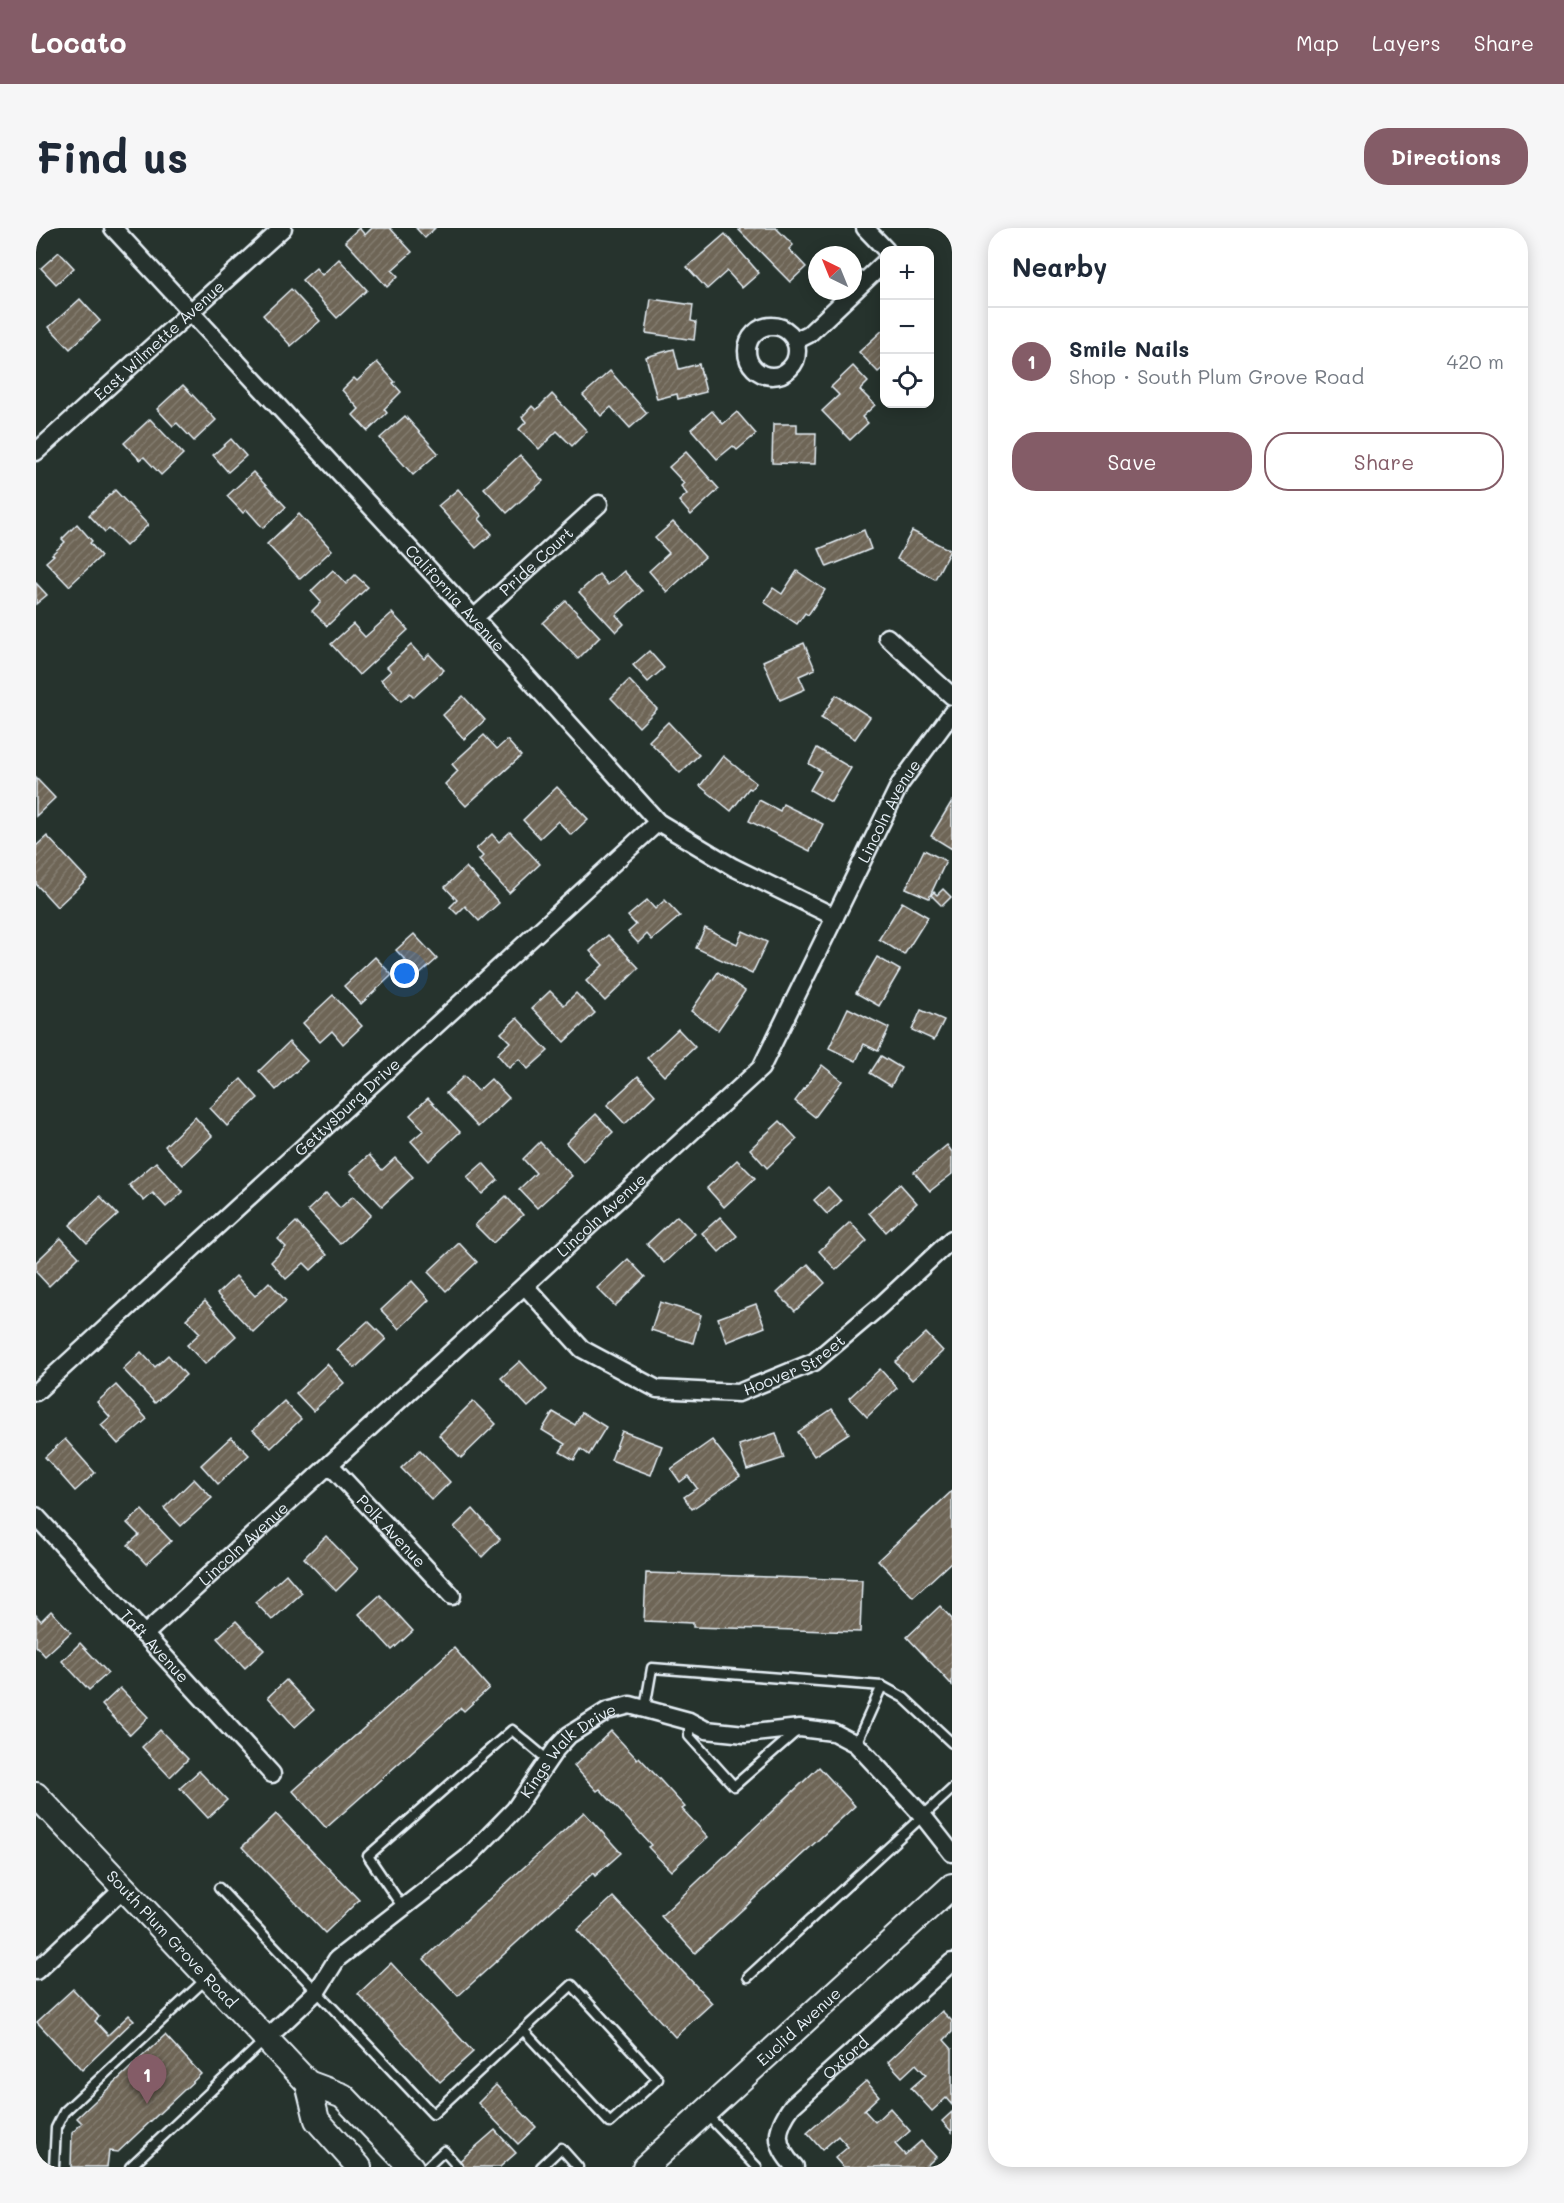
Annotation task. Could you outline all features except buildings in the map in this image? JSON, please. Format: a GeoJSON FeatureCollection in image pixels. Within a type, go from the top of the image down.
{"type":"FeatureCollection","features":[{"type":"Feature","properties":{"kind":"main road","name":"South Plum Grove Road"},"geometry":{"type":"LineString","coordinates":[[36,1795],[308,2084],[343,2096],[411,2167]]}},
{"type":"Feature","properties":{"kind":"main road","name":"Euclid Avenue"},"geometry":{"type":"LineString","coordinates":[[645,2167],[952,1886]]}},
{"type":"Feature","properties":{"kind":"main road"},"geometry":{"type":"LineString","coordinates":[[308,2084],[317,2120],[359,2167]]}},
{"type":"Feature","properties":{"kind":"street","name":"California Avenue"},"geometry":{"type":"LineString","coordinates":[[113,228],[474,618],[658,822],[733,867],[835,917]]}},
{"type":"Feature","properties":{"kind":"street","name":"East Wilmette Avenue"},"geometry":{"type":"LineString","coordinates":[[36,452],[282,228]]}},
{"type":"Feature","properties":{"kind":"street"},"geometry":{"type":"LineString","coordinates":[[865,228],[881,246]]}},
{"type":"Feature","properties":{"kind":"street"},"geometry":{"type":"LineString","coordinates":[[795,341],[809,334],[880,267]]}},
{"type":"Feature","properties":{"kind":"street","name":"Pride Court"},"geometry":{"type":"LineString","coordinates":[[474,618],[599,504]]}},
{"type":"Feature","properties":{"kind":"street"},"geometry":{"type":"LineString","coordinates":[[887,637],[952,696]]}},
{"type":"Feature","properties":{"kind":"street","name":"Lincoln Avenue"},"geometry":{"type":"LineString","coordinates":[[144,1635],[761,1068],[900,784],[952,713]]}},
{"type":"Feature","properties":{"kind":"street","name":"Gettysburg Drive"},"geometry":{"type":"LineString","coordinates":[[36,1392],[658,822]]}},
{"type":"Feature","properties":{"kind":"street","name":"Hoover Street"},"geometry":{"type":"LineString","coordinates":[[525,1286],[582,1349],[657,1389],[738,1393],[814,1362],[879,1307],[952,1239]]}},
{"type":"Feature","properties":{"kind":"street","name":"Polk Avenue"},"geometry":{"type":"LineString","coordinates":[[330,1465],[452,1596]]}},
{"type":"Feature","properties":{"kind":"street","name":"Taft Avenue"},"geometry":{"type":"LineString","coordinates":[[36,1516],[272,1774]]}},
{"type":"Feature","properties":{"kind":"street","name":"Kings Walk Drive"},"geometry":{"type":"LineString","coordinates":[[265,2040],[317,1991],[338,1959],[485,1841],[515,1809],[550,1761],[556,1749],[569,1736],[607,1711],[630,1705],[688,1721],[706,1730],[745,1734],[800,1728],[834,1732],[856,1744],[923,1816],[952,1853]]}},
{"type":"Feature","properties":{"kind":"street"},"geometry":{"type":"LineString","coordinates":[[36,1971],[123,1889]]}},
{"type":"Feature","properties":{"kind":"street","name":"Oxford"},"geometry":{"type":"LineString","coordinates":[[795,2167],[780,2147],[778,2134],[781,2120],[792,2106],[952,1962]]}},
{"type":"Feature","properties":{"kind":"lane"},"geometry":{"type":"LineString","coordinates":[[645,1708],[652,1668],[882,1686],[904,1698],[952,1743]]}},
{"type":"Feature","properties":{"kind":"lane"},"geometry":{"type":"LineString","coordinates":[[856,1744],[882,1686]]}},
{"type":"Feature","properties":{"kind":"lane"},"geometry":{"type":"LineString","coordinates":[[688,1721],[689,1736],[734,1786],[800,1728]]}},
{"type":"Feature","properties":{"kind":"lane"},"geometry":{"type":"LineString","coordinates":[[403,1908],[368,1856],[512,1730],[550,1761]]}},
{"type":"Feature","properties":{"kind":"lane"},"geometry":{"type":"LineString","coordinates":[[748,1977],[952,1788]]}},
{"type":"Feature","properties":{"kind":"lane"},"geometry":{"type":"LineString","coordinates":[[219,1888],[433,2114],[523,2030],[572,1985],[658,2079],[610,2123],[523,2030]]}},
{"type":"Feature","properties":{"kind":"lane"},"geometry":{"type":"LineString","coordinates":[[54,2167],[56,2128],[64,2112],[207,1978]]}},
{"type":"Feature","properties":{"kind":"lane"},"geometry":{"type":"LineString","coordinates":[[130,2167],[265,2040]]}},
{"type":"Feature","properties":{"kind":"lane"},"geometry":{"type":"LineString","coordinates":[[705,2113],[757,2167]]}},
{"type":"Feature","properties":{"kind":"lane"},"geometry":{"type":"LineString","coordinates":[[541,2167],[561,2148],[578,2167]]}},
{"type":"Feature","properties":{"kind":"lane"},"geometry":{"type":"LineString","coordinates":[[427,2167],[444,2151],[458,2167]]}},
{"type":"Feature","properties":{"kind":"place","name":"Smile Nails"},"geometry":{"type":"Point","coordinates":[147,2104]}}]}
